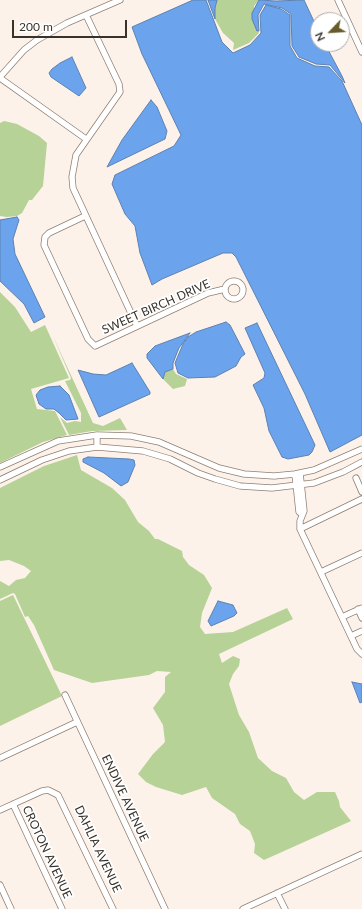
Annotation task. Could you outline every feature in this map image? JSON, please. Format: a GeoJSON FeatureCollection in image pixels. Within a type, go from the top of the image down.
{"type":"FeatureCollection","features":[{"type":"Feature","properties":{"kind":"street"},"geometry":{"type":"LineString","coordinates":[[86,139],[0,78],[6,69],[24,50],[37,40],[86,15],[120,0]]}},
{"type":"Feature","properties":{"kind":"street"},"geometry":{"type":"LineString","coordinates":[[338,0],[362,52]]}},
{"type":"Feature","properties":{"kind":"street"},"geometry":{"type":"LineString","coordinates":[[86,15],[119,84],[120,92],[76,155],[72,177],[73,188],[137,326]]}},
{"type":"Feature","properties":{"kind":"street"},"geometry":{"type":"LineString","coordinates":[[0,64],[6,69]]}},
{"type":"Feature","properties":{"kind":"street","name":"SWEET BIRCH DRIVE"},"geometry":{"type":"LineString","coordinates":[[85,216],[49,233],[44,237],[44,244],[91,343],[95,346],[208,293],[225,289]]}},
{"type":"Feature","properties":{"kind":"street"},"geometry":{"type":"LineString","coordinates":[[96,434],[97,447]]}},
{"type":"Feature","properties":{"kind":"street"},"geometry":{"type":"LineString","coordinates":[[0,467],[58,441],[96,434],[131,436],[159,442],[219,468],[244,474],[274,476],[298,474],[341,460],[362,449]]}},
{"type":"Feature","properties":{"kind":"street"},"geometry":{"type":"LineString","coordinates":[[0,480],[42,460],[62,453],[110,446],[143,451],[170,459],[198,473],[240,486],[272,488],[314,483],[362,462]]}},
{"type":"Feature","properties":{"kind":"street"},"geometry":{"type":"LineString","coordinates":[[215,479],[219,468]]}},
{"type":"Feature","properties":{"kind":"street"},"geometry":{"type":"LineString","coordinates":[[298,474],[301,504],[299,512],[302,514],[300,529],[350,636],[357,650],[362,654]]}},
{"type":"Feature","properties":{"kind":"street"},"geometry":{"type":"LineString","coordinates":[[356,478],[362,492]]}},
{"type":"Feature","properties":{"kind":"street"},"geometry":{"type":"LineString","coordinates":[[300,529],[362,500]]}},
{"type":"Feature","properties":{"kind":"street"},"geometry":{"type":"LineString","coordinates":[[321,572],[362,553]]}},
{"type":"Feature","properties":{"kind":"street"},"geometry":{"type":"LineString","coordinates":[[342,617],[360,608],[362,618]]}},
{"type":"Feature","properties":{"kind":"street"},"geometry":{"type":"LineString","coordinates":[[350,636],[362,631]]}},
{"type":"Feature","properties":{"kind":"street","name":"ENDIVE AVENUE"},"geometry":{"type":"LineString","coordinates":[[65,695],[165,909]]}},
{"type":"Feature","properties":{"kind":"street"},"geometry":{"type":"LineString","coordinates":[[0,758],[77,722]]}},
{"type":"Feature","properties":{"kind":"street","name":"DAHLIA AVENUE"},"geometry":{"type":"LineString","coordinates":[[13,804],[36,793],[48,790],[54,792],[62,799],[113,909]]}},
{"type":"Feature","properties":{"kind":"street"},"geometry":{"type":"LineString","coordinates":[[0,810],[13,804]]}},
{"type":"Feature","properties":{"kind":"street","name":"CROTON AVENUE"},"geometry":{"type":"LineString","coordinates":[[13,804],[62,909]]}},
{"type":"Feature","properties":{"kind":"street"},"geometry":{"type":"LineString","coordinates":[[243,909],[362,854]]}},
{"type":"Feature","properties":{"kind":"street"},"geometry":{"type":"LineString","coordinates":[[0,885],[11,909]]}},
{"type":"Feature","properties":{"kind":"street"},"geometry":{"type":"LineString","coordinates":[[278,893],[285,909]]}},
{"type":"Feature","properties":{"kind":"green space"},"geometry":{"type":"Polygon","coordinates":[[[217,0],[259,0],[254,6],[254,23],[259,33],[249,43],[233,50],[234,43],[223,33],[215,19],[217,0]]]}},
{"type":"Feature","properties":{"kind":"green space"},"geometry":{"type":"Polygon","coordinates":[[[4,121],[17,124],[39,136],[47,143],[43,186],[32,200],[29,200],[22,213],[17,216],[7,217],[0,216],[0,123],[4,121]]]}},
{"type":"Feature","properties":{"kind":"green space"},"geometry":{"type":"Polygon","coordinates":[[[0,292],[15,307],[31,332],[45,325],[69,378],[31,389],[37,409],[55,411],[67,435],[43,442],[0,463],[0,292]]]}},
{"type":"Feature","properties":{"kind":"green space"},"geometry":{"type":"Polygon","coordinates":[[[52,334],[93,423],[103,426],[120,418],[127,430],[92,431],[69,435],[60,417],[67,423],[75,421],[81,422],[81,413],[65,381],[70,380],[71,378],[52,334]]]}},
{"type":"Feature","properties":{"kind":"green space"},"geometry":{"type":"Polygon","coordinates":[[[173,369],[176,374],[187,379],[185,386],[173,389],[163,379],[165,372],[173,369]]]}},
{"type":"Feature","properties":{"kind":"green space"},"geometry":{"type":"Polygon","coordinates":[[[77,455],[81,470],[112,488],[125,500],[138,522],[149,531],[155,539],[158,539],[182,551],[183,557],[189,565],[204,575],[212,588],[202,613],[200,627],[205,634],[233,632],[287,608],[293,619],[219,654],[222,663],[233,656],[240,659],[239,666],[233,674],[229,684],[239,715],[249,732],[258,758],[272,771],[286,778],[294,792],[304,800],[317,792],[335,792],[340,807],[351,821],[264,860],[254,853],[255,844],[250,831],[240,824],[235,814],[212,798],[206,787],[182,795],[156,787],[146,782],[138,774],[153,754],[165,742],[163,725],[153,708],[165,692],[165,677],[171,672],[157,671],[149,675],[92,683],[54,670],[34,625],[28,616],[25,617],[15,594],[13,593],[0,599],[0,581],[9,586],[16,580],[25,578],[31,571],[24,566],[9,560],[0,561],[0,488],[44,466],[77,455]]]}},
{"type":"Feature","properties":{"kind":"green space"},"geometry":{"type":"Polygon","coordinates":[[[13,595],[62,696],[0,726],[0,601],[13,595]]]}},
{"type":"Feature","properties":{"kind":"water"},"geometry":{"type":"Polygon","coordinates":[[[193,0],[206,0],[222,42],[233,53],[250,45],[261,33],[260,15],[266,5],[281,9],[290,15],[290,46],[297,58],[315,66],[329,67],[342,81],[362,125],[362,435],[330,452],[305,394],[236,257],[232,253],[223,253],[162,279],[152,285],[140,253],[135,226],[125,214],[112,184],[115,175],[174,146],[181,135],[142,54],[132,27],[193,0]]]}},
{"type":"Feature","properties":{"kind":"water"},"geometry":{"type":"Polygon","coordinates":[[[208,0],[217,0],[215,19],[208,0]]]}},
{"type":"Feature","properties":{"kind":"water"},"geometry":{"type":"Polygon","coordinates":[[[259,0],[304,0],[310,13],[310,52],[329,52],[345,83],[330,65],[316,64],[299,57],[292,46],[291,14],[282,8],[264,4],[258,15],[259,31],[257,31],[252,19],[252,13],[259,0]]]}},
{"type":"Feature","properties":{"kind":"water"},"geometry":{"type":"Polygon","coordinates":[[[72,57],[86,88],[79,96],[51,77],[49,73],[60,63],[72,57]]]}},
{"type":"Feature","properties":{"kind":"water"},"geometry":{"type":"Polygon","coordinates":[[[151,100],[157,107],[167,131],[165,139],[107,167],[122,140],[151,100]]]}},
{"type":"Feature","properties":{"kind":"water"},"geometry":{"type":"Polygon","coordinates":[[[17,217],[19,220],[13,239],[15,254],[45,317],[34,323],[24,304],[0,281],[0,220],[17,217]]]}},
{"type":"Feature","properties":{"kind":"water"},"geometry":{"type":"Polygon","coordinates":[[[226,322],[230,325],[245,354],[241,357],[236,366],[215,377],[188,378],[178,373],[175,363],[183,344],[188,337],[196,332],[226,322]]]}},
{"type":"Feature","properties":{"kind":"water"},"geometry":{"type":"Polygon","coordinates":[[[257,323],[315,445],[309,455],[288,459],[282,457],[269,431],[264,408],[253,385],[264,378],[265,373],[245,328],[257,323]]]}},
{"type":"Feature","properties":{"kind":"water"},"geometry":{"type":"Polygon","coordinates":[[[190,333],[179,348],[173,363],[173,369],[165,372],[163,379],[147,358],[147,354],[155,346],[190,333]]]}},
{"type":"Feature","properties":{"kind":"water"},"geometry":{"type":"Polygon","coordinates":[[[132,363],[150,394],[99,417],[78,370],[93,374],[106,375],[132,363]]]}},
{"type":"Feature","properties":{"kind":"water"},"geometry":{"type":"Polygon","coordinates":[[[60,386],[69,395],[78,419],[66,420],[54,409],[46,409],[39,404],[36,395],[40,390],[48,387],[60,386]]]}},
{"type":"Feature","properties":{"kind":"water"},"geometry":{"type":"Polygon","coordinates":[[[88,457],[129,459],[134,460],[135,465],[128,482],[121,486],[104,473],[83,462],[83,459],[88,457]]]}},
{"type":"Feature","properties":{"kind":"water"},"geometry":{"type":"Polygon","coordinates":[[[218,601],[233,605],[237,613],[234,616],[211,626],[208,621],[218,601]]]}},
{"type":"Feature","properties":{"kind":"water"},"geometry":{"type":"Polygon","coordinates":[[[352,682],[362,684],[362,702],[360,703],[352,682]]]}}]}
